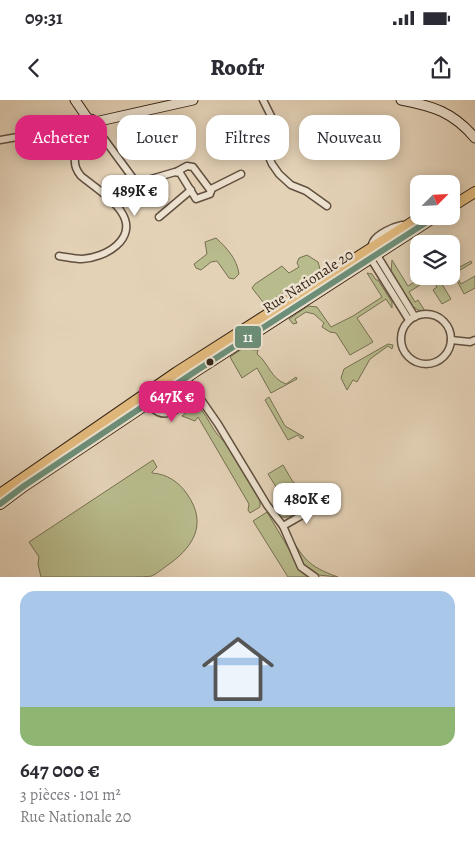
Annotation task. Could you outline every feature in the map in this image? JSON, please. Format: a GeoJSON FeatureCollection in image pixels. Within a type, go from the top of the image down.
{"type":"FeatureCollection","features":[{"type":"Feature","properties":{"kind":"main road"},"geometry":{"type":"LineString","coordinates":[[460,193],[475,184]]}},
{"type":"Feature","properties":{"kind":"main road"},"geometry":{"type":"LineString","coordinates":[[460,201],[475,192]]}},
{"type":"Feature","properties":{"kind":"main road","name":"Rue Nationale 20"},"geometry":{"type":"LineString","coordinates":[[373,254],[410,225]]}},
{"type":"Feature","properties":{"kind":"main road","name":"Rue Nationale 20"},"geometry":{"type":"LineString","coordinates":[[180,378],[194,367],[421,225]]}},
{"type":"Feature","properties":{"kind":"main road"},"geometry":{"type":"LineString","coordinates":[[0,494],[118,414],[180,378]]}},
{"type":"Feature","properties":{"kind":"main road"},"geometry":{"type":"LineString","coordinates":[[0,504],[147,398]]}},
{"type":"Feature","properties":{"kind":"street"},"geometry":{"type":"LineString","coordinates":[[75,100],[84,115]]}},
{"type":"Feature","properties":{"kind":"street"},"geometry":{"type":"LineString","coordinates":[[107,121],[193,100]]}},
{"type":"Feature","properties":{"kind":"street"},"geometry":{"type":"LineString","coordinates":[[263,100],[272,118],[265,148],[272,164],[279,174],[291,185],[306,191],[328,206]]}},
{"type":"Feature","properties":{"kind":"street"},"geometry":{"type":"LineString","coordinates":[[401,100],[425,104],[450,115],[475,138]]}},
{"type":"Feature","properties":{"kind":"street"},"geometry":{"type":"LineString","coordinates":[[0,140],[15,138]]}},
{"type":"Feature","properties":{"kind":"street"},"geometry":{"type":"LineString","coordinates":[[107,143],[135,181],[141,182],[175,172],[187,166],[194,167],[211,191]]}},
{"type":"Feature","properties":{"kind":"street"},"geometry":{"type":"LineString","coordinates":[[59,256],[82,259],[104,253],[118,245],[126,230],[125,220],[121,211],[81,176],[75,160]]}},
{"type":"Feature","properties":{"kind":"street"},"geometry":{"type":"LineString","coordinates":[[175,172],[180,173],[196,199],[210,194],[211,191],[242,174]]}},
{"type":"Feature","properties":{"kind":"street"},"geometry":{"type":"LineString","coordinates":[[159,217],[191,190]]}},
{"type":"Feature","properties":{"kind":"street"},"geometry":{"type":"LineString","coordinates":[[373,254],[412,318]]}},
{"type":"Feature","properties":{"kind":"street"},"geometry":{"type":"LineString","coordinates":[[423,314],[440,318],[448,327],[451,340],[450,348],[445,356],[432,364],[417,363],[406,354],[401,344],[402,331],[412,318],[423,314]]}},
{"type":"Feature","properties":{"kind":"street"},"geometry":{"type":"LineString","coordinates":[[451,340],[470,342],[475,340]]}},
{"type":"Feature","properties":{"kind":"street"},"geometry":{"type":"LineString","coordinates":[[180,378],[195,392],[218,424],[267,505],[283,526],[301,567],[314,577]]}},
{"type":"Feature","properties":{"kind":"street"},"geometry":{"type":"LineString","coordinates":[[147,398],[151,408],[160,413],[170,412],[182,406],[195,392]]}},
{"type":"Feature","properties":{"kind":"street"},"geometry":{"type":"LineString","coordinates":[[283,526],[320,505]]}},
{"type":"Feature","properties":{"kind":"green space"},"geometry":{"type":"Polygon","coordinates":[[[216,238],[228,250],[236,263],[239,274],[234,279],[229,278],[217,261],[211,262],[201,270],[196,268],[194,264],[207,254],[205,242],[216,238]]]}},
{"type":"Feature","properties":{"kind":"green space"},"geometry":{"type":"Polygon","coordinates":[[[307,255],[318,262],[319,271],[265,304],[252,288],[255,284],[282,266],[289,273],[299,267],[297,263],[299,258],[307,255]]]}},
{"type":"Feature","properties":{"kind":"green space"},"geometry":{"type":"Polygon","coordinates":[[[392,260],[408,286],[420,285],[409,292],[415,302],[418,300],[425,311],[418,310],[411,305],[391,272],[392,260]]]}},
{"type":"Feature","properties":{"kind":"green space"},"geometry":{"type":"Polygon","coordinates":[[[471,261],[472,263],[460,270],[460,267],[471,261]]]}},
{"type":"Feature","properties":{"kind":"green space"},"geometry":{"type":"Polygon","coordinates":[[[367,273],[372,274],[378,280],[392,302],[392,308],[386,299],[357,318],[373,342],[350,355],[336,333],[322,327],[324,323],[314,314],[306,312],[295,319],[297,323],[293,324],[289,319],[308,306],[317,307],[331,327],[353,316],[382,297],[367,273]]]}},
{"type":"Feature","properties":{"kind":"green space"},"geometry":{"type":"Polygon","coordinates":[[[475,276],[475,288],[464,294],[459,285],[460,282],[461,284],[475,276]]]}},
{"type":"Feature","properties":{"kind":"green space"},"geometry":{"type":"Polygon","coordinates":[[[436,285],[442,285],[451,299],[442,304],[433,290],[437,287],[436,285]]]}},
{"type":"Feature","properties":{"kind":"green space"},"geometry":{"type":"Polygon","coordinates":[[[388,344],[393,345],[392,349],[388,346],[370,359],[357,382],[353,380],[347,390],[341,378],[344,369],[388,344]]]}},
{"type":"Feature","properties":{"kind":"green space"},"geometry":{"type":"Polygon","coordinates":[[[242,349],[258,350],[257,354],[281,382],[286,384],[296,377],[297,379],[271,393],[257,368],[242,378],[230,357],[242,349]]]}},
{"type":"Feature","properties":{"kind":"green space"},"geometry":{"type":"Polygon","coordinates":[[[186,386],[186,396],[183,401],[175,407],[159,408],[158,406],[186,386]]]}},
{"type":"Feature","properties":{"kind":"green space"},"geometry":{"type":"Polygon","coordinates":[[[269,397],[285,426],[304,437],[301,439],[298,435],[288,440],[265,400],[269,397]]]}},
{"type":"Feature","properties":{"kind":"green space"},"geometry":{"type":"Polygon","coordinates":[[[192,402],[202,411],[223,441],[229,445],[260,499],[260,507],[250,513],[248,510],[249,504],[198,417],[195,421],[182,416],[187,412],[192,402]]]}},
{"type":"Feature","properties":{"kind":"green space"},"geometry":{"type":"Polygon","coordinates":[[[153,460],[157,467],[152,473],[163,475],[176,482],[187,494],[197,516],[197,526],[194,535],[190,544],[183,552],[152,576],[41,577],[38,564],[39,557],[29,542],[153,460]]]}},
{"type":"Feature","properties":{"kind":"green space"},"geometry":{"type":"Polygon","coordinates":[[[283,465],[293,482],[297,485],[295,488],[292,484],[281,491],[281,495],[268,474],[283,465]]]}},
{"type":"Feature","properties":{"kind":"green space"},"geometry":{"type":"Polygon","coordinates":[[[302,499],[310,504],[289,517],[281,516],[278,513],[302,499]]]}},
{"type":"Feature","properties":{"kind":"green space"},"geometry":{"type":"Polygon","coordinates":[[[267,512],[303,573],[309,577],[288,577],[253,521],[267,512]]]}},
{"type":"Feature","properties":{"kind":"green space"},"geometry":{"type":"Polygon","coordinates":[[[287,531],[307,560],[319,569],[338,577],[318,575],[303,564],[287,531]]]}},
{"type":"Feature","properties":{"kind":"transit line","name":"11"},"geometry":{"type":"LineString","coordinates":[[0,504],[196,371],[422,225]]}}]}
